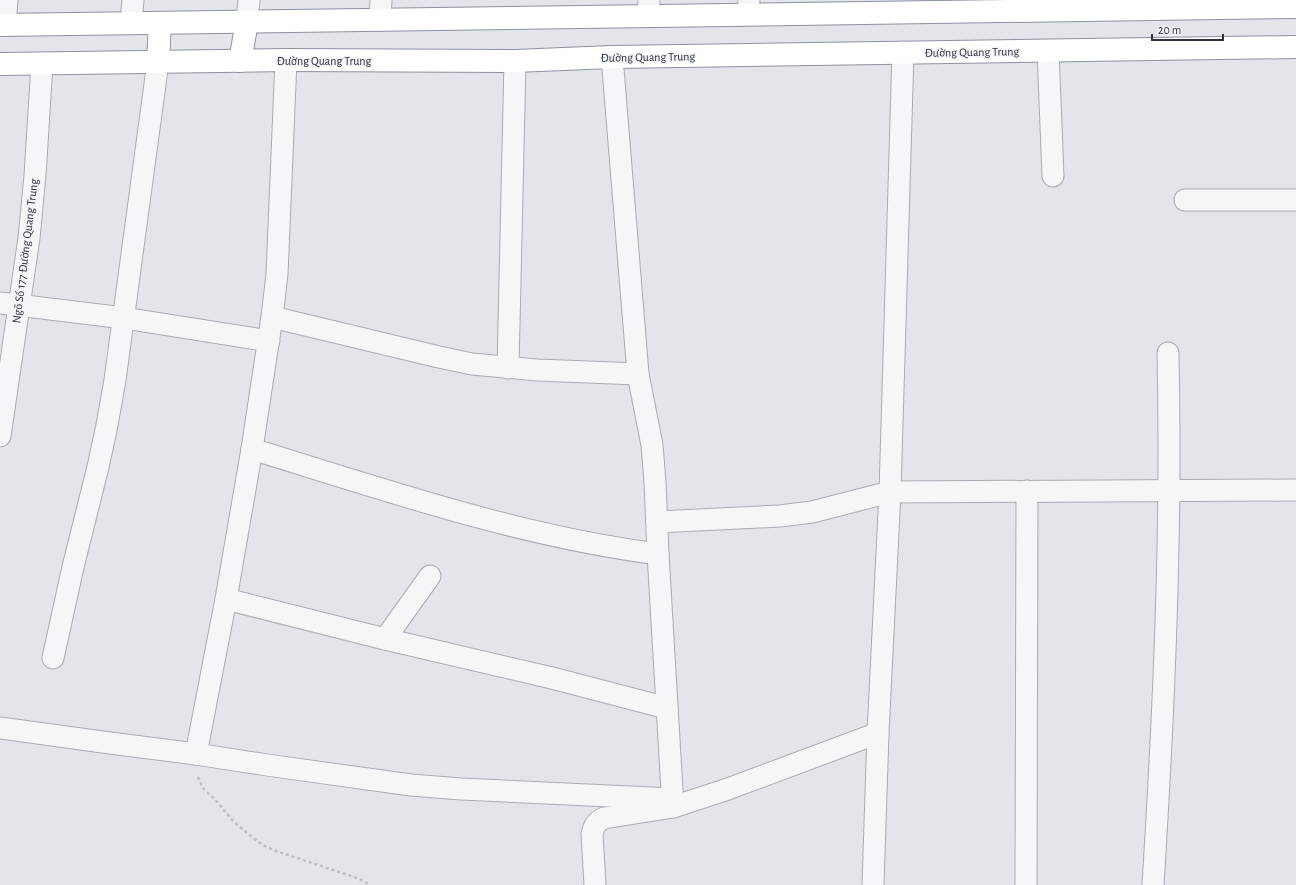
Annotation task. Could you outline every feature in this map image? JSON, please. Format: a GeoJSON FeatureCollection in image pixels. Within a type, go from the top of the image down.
{"type":"FeatureCollection","features":[{"type":"Feature","properties":{"kind":"highway"},"geometry":{"type":"LineString","coordinates":[[2,25],[247,22],[380,10],[1171,4],[1251,4],[1296,7]]}},
{"type":"Feature","properties":{"kind":"highway"},"geometry":{"type":"LineString","coordinates":[[240,61],[247,22]]}},
{"type":"Feature","properties":{"kind":"highway"},"geometry":{"type":"LineString","coordinates":[[158,62],[160,23]]}},
{"type":"Feature","properties":{"kind":"highway","name":"Đường Quang Trung"},"geometry":{"type":"LineString","coordinates":[[0,64],[286,60],[515,60],[903,52],[1296,47]]}},
{"type":"Feature","properties":{"kind":"street"},"geometry":{"type":"LineString","coordinates":[[2,25],[7,0]]}},
{"type":"Feature","properties":{"kind":"street"},"geometry":{"type":"LineString","coordinates":[[131,23],[133,0]]}},
{"type":"Feature","properties":{"kind":"street"},"geometry":{"type":"LineString","coordinates":[[247,22],[249,0]]}},
{"type":"Feature","properties":{"kind":"street"},"geometry":{"type":"LineString","coordinates":[[1048,51],[1052,176]]}},
{"type":"Feature","properties":{"kind":"street"},"geometry":{"type":"LineString","coordinates":[[873,885],[878,733],[890,492],[903,52]]}},
{"type":"Feature","properties":{"kind":"street"},"geometry":{"type":"LineString","coordinates":[[612,57],[638,374],[652,444],[673,803]]}},
{"type":"Feature","properties":{"kind":"street"},"geometry":{"type":"LineString","coordinates":[[196,754],[226,599],[269,341],[277,267],[286,60]]}},
{"type":"Feature","properties":{"kind":"street"},"geometry":{"type":"LineString","coordinates":[[508,368],[515,60]]}},
{"type":"Feature","properties":{"kind":"street"},"geometry":{"type":"LineString","coordinates":[[53,658],[107,425],[115,380],[158,62]]}},
{"type":"Feature","properties":{"kind":"street","name":"Ngõ Số 177 Đường Quang Trung"},"geometry":{"type":"LineString","coordinates":[[0,436],[10,304],[30,230],[42,64]]}},
{"type":"Feature","properties":{"kind":"street"},"geometry":{"type":"LineString","coordinates":[[1185,200],[1296,200]]}},
{"type":"Feature","properties":{"kind":"street"},"geometry":{"type":"LineString","coordinates":[[10,304],[124,318],[269,341]]}},
{"type":"Feature","properties":{"kind":"street"},"geometry":{"type":"LineString","coordinates":[[272,317],[472,364],[537,370],[638,374]]}},
{"type":"Feature","properties":{"kind":"street"},"geometry":{"type":"LineString","coordinates":[[1153,885],[1166,619],[1170,490],[1168,353]]}},
{"type":"Feature","properties":{"kind":"street"},"geometry":{"type":"LineString","coordinates":[[252,449],[378,488],[512,526],[613,548],[658,554]]}},
{"type":"Feature","properties":{"kind":"street"},"geometry":{"type":"LineString","coordinates":[[657,522],[780,516],[812,512],[890,492],[1296,490]]}},
{"type":"Feature","properties":{"kind":"street"},"geometry":{"type":"LineString","coordinates":[[1026,885],[1027,491]]}},
{"type":"Feature","properties":{"kind":"street"},"geometry":{"type":"LineString","coordinates":[[385,639],[430,576]]}},
{"type":"Feature","properties":{"kind":"street"},"geometry":{"type":"LineString","coordinates":[[226,599],[385,639],[552,678],[667,708]]}},
{"type":"Feature","properties":{"kind":"street"},"geometry":{"type":"LineString","coordinates":[[0,728],[411,785],[673,803]]}},
{"type":"Feature","properties":{"kind":"street"},"geometry":{"type":"LineString","coordinates":[[595,885],[592,834],[594,826],[597,822],[604,818],[728,789],[878,733]]}},
{"type":"Feature","properties":{"kind":"path"},"geometry":{"type":"LineString","coordinates":[[196,754],[198,777],[202,787],[234,822],[252,837],[263,845],[276,851],[357,878],[370,885]]}}]}
